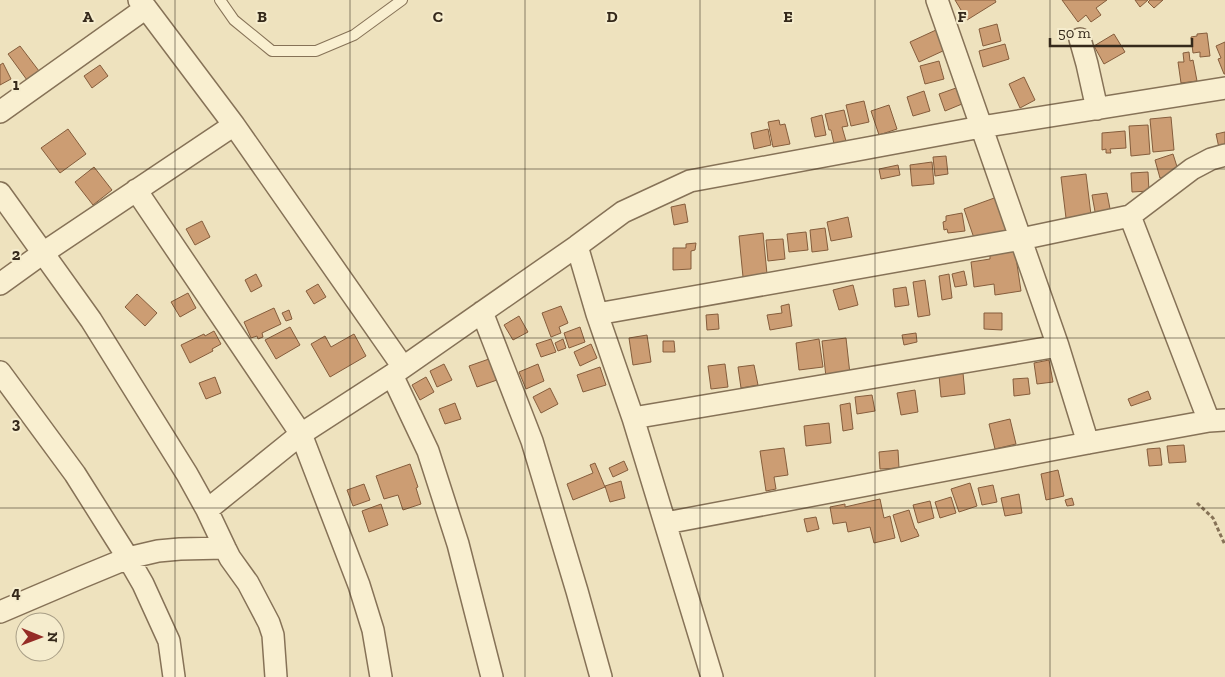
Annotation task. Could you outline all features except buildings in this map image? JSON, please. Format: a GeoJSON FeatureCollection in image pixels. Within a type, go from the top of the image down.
{"type":"FeatureCollection","features":[{"type":"Feature","properties":{"kind":"street"},"geometry":{"type":"LineString","coordinates":[[937,0],[1058,346],[1088,443]]}},
{"type":"Feature","properties":{"kind":"street"},"geometry":{"type":"LineString","coordinates":[[0,112],[143,4],[234,125],[398,371],[428,451],[458,544],[492,677]]}},
{"type":"Feature","properties":{"kind":"street"},"geometry":{"type":"LineString","coordinates":[[1080,39],[1097,109]]}},
{"type":"Feature","properties":{"kind":"street"},"geometry":{"type":"LineString","coordinates":[[207,510],[300,434],[398,371],[623,212],[690,181],[981,127],[1225,88]]}},
{"type":"Feature","properties":{"kind":"street"},"geometry":{"type":"LineString","coordinates":[[0,284],[234,125]]}},
{"type":"Feature","properties":{"kind":"street"},"geometry":{"type":"LineString","coordinates":[[597,314],[1021,239],[1130,216],[1192,169],[1211,159],[1225,155]]}},
{"type":"Feature","properties":{"kind":"street"},"geometry":{"type":"LineString","coordinates":[[136,190],[300,434],[360,585],[373,630],[382,677]]}},
{"type":"Feature","properties":{"kind":"street"},"geometry":{"type":"LineString","coordinates":[[0,194],[90,320],[187,474],[230,558],[248,583],[269,623],[273,634],[276,677]]}},
{"type":"Feature","properties":{"kind":"street"},"geometry":{"type":"LineString","coordinates":[[666,523],[1217,420],[1130,216]]}},
{"type":"Feature","properties":{"kind":"street"},"geometry":{"type":"LineString","coordinates":[[577,246],[597,314],[633,418],[666,523],[712,677]]}},
{"type":"Feature","properties":{"kind":"street"},"geometry":{"type":"LineString","coordinates":[[482,312],[532,441],[601,677]]}},
{"type":"Feature","properties":{"kind":"street"},"geometry":{"type":"LineString","coordinates":[[633,418],[1058,346]]}},
{"type":"Feature","properties":{"kind":"street"},"geometry":{"type":"LineString","coordinates":[[0,372],[75,474],[143,584],[169,641],[174,677]]}},
{"type":"Feature","properties":{"kind":"street"},"geometry":{"type":"LineString","coordinates":[[0,612],[128,558],[158,551],[225,548]]}},
{"type":"Feature","properties":{"kind":"lane"},"geometry":{"type":"LineString","coordinates":[[220,0],[234,20],[272,51],[316,52],[354,35],[402,0]]}},
{"type":"Feature","properties":{"kind":"path"},"geometry":{"type":"LineString","coordinates":[[1197,503],[1213,518],[1225,545]]}}]}
